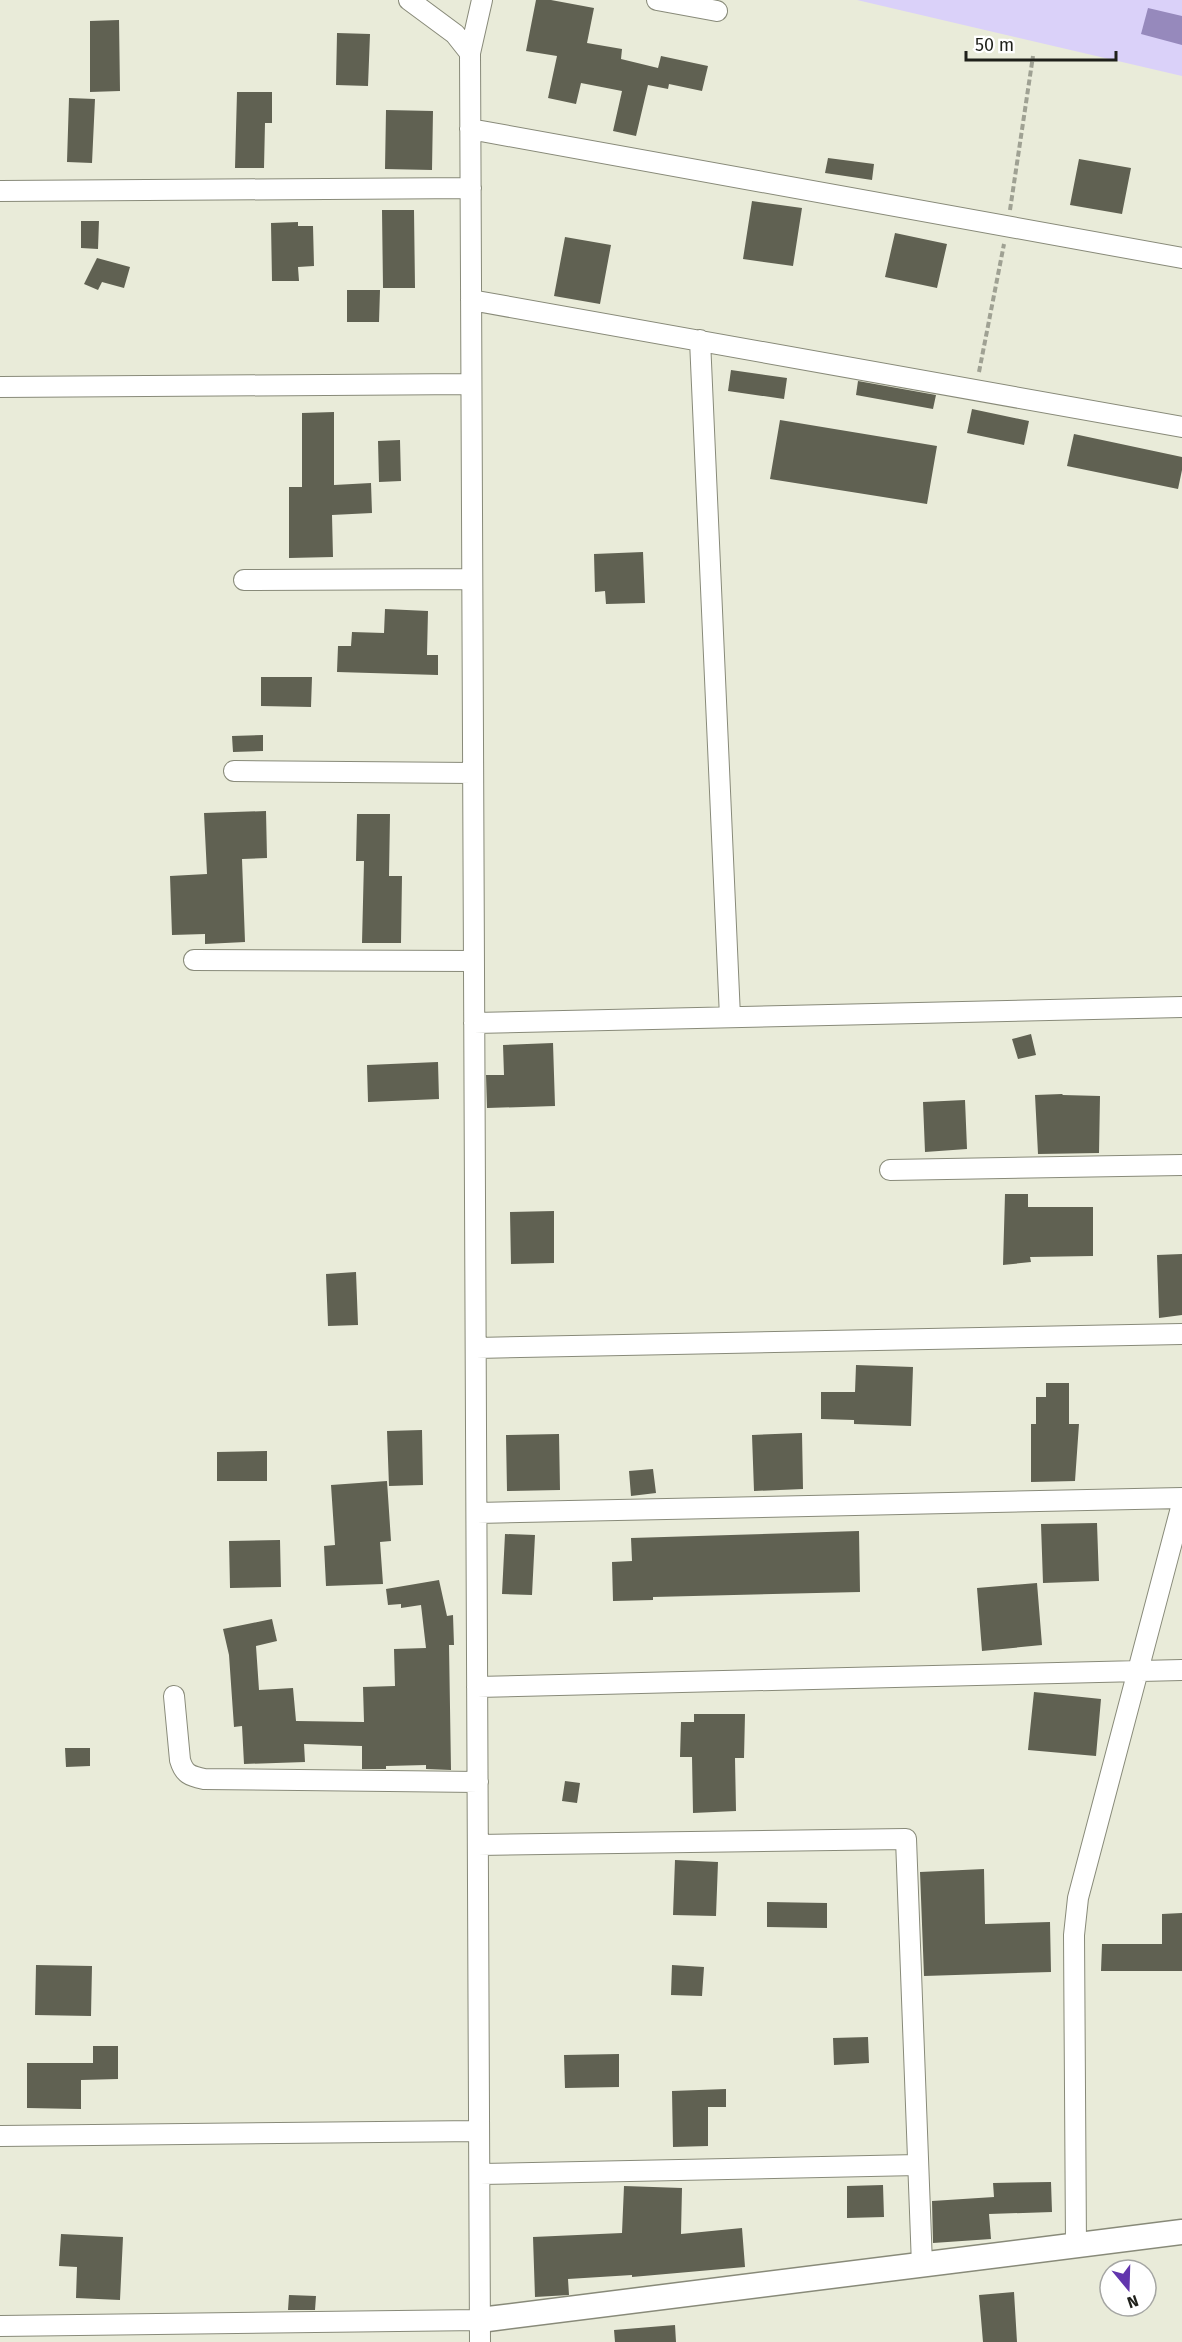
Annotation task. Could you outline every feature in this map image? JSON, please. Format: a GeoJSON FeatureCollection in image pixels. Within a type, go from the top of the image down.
{"type":"FeatureCollection","features":[{"type":"Feature","properties":{"kind":"street"},"geometry":{"type":"LineString","coordinates":[[409,0],[455,34],[470,53]]}},
{"type":"Feature","properties":{"kind":"street"},"geometry":{"type":"LineString","coordinates":[[480,2331],[470,53],[482,0]]}},
{"type":"Feature","properties":{"kind":"street"},"geometry":{"type":"LineString","coordinates":[[657,0],[717,11]]}},
{"type":"Feature","properties":{"kind":"street"},"geometry":{"type":"LineString","coordinates":[[470,129],[1182,258]]}},
{"type":"Feature","properties":{"kind":"street"},"geometry":{"type":"LineString","coordinates":[[0,191],[471,188]]}},
{"type":"Feature","properties":{"kind":"street"},"geometry":{"type":"LineString","coordinates":[[471,300],[1182,427]]}},
{"type":"Feature","properties":{"kind":"street"},"geometry":{"type":"LineString","coordinates":[[700,340],[730,1017]]}},
{"type":"Feature","properties":{"kind":"street"},"geometry":{"type":"LineString","coordinates":[[0,387],[471,384]]}},
{"type":"Feature","properties":{"kind":"street"},"geometry":{"type":"LineString","coordinates":[[244,580],[472,579]]}},
{"type":"Feature","properties":{"kind":"street"},"geometry":{"type":"LineString","coordinates":[[234,771],[473,773]]}},
{"type":"Feature","properties":{"kind":"street"},"geometry":{"type":"LineString","coordinates":[[194,960],[474,961]]}},
{"type":"Feature","properties":{"kind":"street"},"geometry":{"type":"LineString","coordinates":[[474,1023],[1182,1007]]}},
{"type":"Feature","properties":{"kind":"street"},"geometry":{"type":"LineString","coordinates":[[890,1170],[1182,1165]]}},
{"type":"Feature","properties":{"kind":"street"},"geometry":{"type":"LineString","coordinates":[[476,1348],[1182,1334]]}},
{"type":"Feature","properties":{"kind":"street"},"geometry":{"type":"LineString","coordinates":[[477,1513],[1182,1498]]}},
{"type":"Feature","properties":{"kind":"street"},"geometry":{"type":"LineString","coordinates":[[1076,2246],[1074,1935],[1078,1898],[1182,1504]]}},
{"type":"Feature","properties":{"kind":"street"},"geometry":{"type":"LineString","coordinates":[[477,1688],[1182,1670]]}},
{"type":"Feature","properties":{"kind":"street"},"geometry":{"type":"LineString","coordinates":[[174,1696],[180,1760],[183,1769],[189,1775],[204,1779],[478,1782]]}},
{"type":"Feature","properties":{"kind":"street"},"geometry":{"type":"LineString","coordinates":[[478,1845],[906,1839],[922,2265]]}},
{"type":"Feature","properties":{"kind":"street"},"geometry":{"type":"LineString","coordinates":[[0,2136],[479,2131]]}},
{"type":"Feature","properties":{"kind":"street"},"geometry":{"type":"LineString","coordinates":[[480,2174],[918,2165]]}},
{"type":"Feature","properties":{"kind":"street"},"geometry":{"type":"LineString","coordinates":[[13,2331],[210,2333],[480,2331],[922,2265],[1182,2232]]}},
{"type":"Feature","properties":{"kind":"shaded area"},"geometry":{"type":"Polygon","coordinates":[[[857,0],[1182,0],[1182,76],[857,0]]]}},
{"type":"Feature","properties":{"kind":"shaded area"},"geometry":{"type":"Polygon","coordinates":[[[1148,8],[1182,16],[1182,45],[1141,34],[1148,8]]]}},
{"type":"Feature","properties":{"kind":"building"},"geometry":{"type":"Polygon","coordinates":[[[536,0],[551,0],[594,8],[587,43],[622,49],[621,59],[658,68],[661,56],[708,66],[702,91],[669,84],[668,89],[648,85],[636,136],[613,131],[622,91],[581,83],[576,104],[548,98],[557,56],[526,51],[536,0]]]}},
{"type":"Feature","properties":{"kind":"building"},"geometry":{"type":"Polygon","coordinates":[[[119,20],[120,91],[90,92],[90,21],[119,20]]]}},
{"type":"Feature","properties":{"kind":"building"},"geometry":{"type":"Polygon","coordinates":[[[337,33],[370,34],[368,86],[336,85],[337,33]]]}},
{"type":"Feature","properties":{"kind":"building"},"geometry":{"type":"Polygon","coordinates":[[[237,92],[272,92],[272,123],[265,123],[264,168],[235,168],[237,92]]]}},
{"type":"Feature","properties":{"kind":"building"},"geometry":{"type":"Polygon","coordinates":[[[69,98],[95,99],[92,163],[67,162],[69,98]]]}},
{"type":"Feature","properties":{"kind":"building"},"geometry":{"type":"Polygon","coordinates":[[[386,110],[433,111],[432,170],[385,169],[386,110]]]}},
{"type":"Feature","properties":{"kind":"building"},"geometry":{"type":"Polygon","coordinates":[[[828,158],[874,164],[872,180],[825,173],[828,158]]]}},
{"type":"Feature","properties":{"kind":"building"},"geometry":{"type":"Polygon","coordinates":[[[1079,159],[1131,168],[1122,214],[1070,205],[1079,159]]]}},
{"type":"Feature","properties":{"kind":"building"},"geometry":{"type":"Polygon","coordinates":[[[752,201],[802,208],[793,266],[743,259],[752,201]]]}},
{"type":"Feature","properties":{"kind":"building"},"geometry":{"type":"Polygon","coordinates":[[[382,210],[414,210],[415,288],[383,288],[382,210]]]}},
{"type":"Feature","properties":{"kind":"building"},"geometry":{"type":"Polygon","coordinates":[[[81,221],[99,221],[98,249],[81,248],[81,221]]]}},
{"type":"Feature","properties":{"kind":"building"},"geometry":{"type":"Polygon","coordinates":[[[298,222],[298,226],[313,226],[314,266],[298,267],[299,281],[272,281],[271,223],[298,222]]]}},
{"type":"Feature","properties":{"kind":"building"},"geometry":{"type":"Polygon","coordinates":[[[895,233],[947,244],[937,288],[885,277],[895,233]]]}},
{"type":"Feature","properties":{"kind":"building"},"geometry":{"type":"Polygon","coordinates":[[[565,237],[611,245],[600,304],[554,296],[565,237]]]}},
{"type":"Feature","properties":{"kind":"building"},"geometry":{"type":"Polygon","coordinates":[[[97,258],[130,267],[124,288],[102,282],[98,290],[84,284],[97,258]]]}},
{"type":"Feature","properties":{"kind":"building"},"geometry":{"type":"Polygon","coordinates":[[[347,290],[380,290],[379,322],[347,322],[347,290]]]}},
{"type":"Feature","properties":{"kind":"building"},"geometry":{"type":"Polygon","coordinates":[[[731,370],[787,378],[784,399],[728,391],[731,370]]]}},
{"type":"Feature","properties":{"kind":"building"},"geometry":{"type":"Polygon","coordinates":[[[858,381],[936,395],[933,409],[856,395],[858,381]]]}},
{"type":"Feature","properties":{"kind":"building"},"geometry":{"type":"Polygon","coordinates":[[[972,409],[1029,421],[1024,445],[967,433],[972,409]]]}},
{"type":"Feature","properties":{"kind":"building"},"geometry":{"type":"Polygon","coordinates":[[[334,412],[334,485],[371,483],[372,513],[332,515],[333,557],[289,558],[289,487],[302,487],[302,413],[334,412]]]}},
{"type":"Feature","properties":{"kind":"building"},"geometry":{"type":"Polygon","coordinates":[[[780,420],[937,446],[927,504],[770,479],[780,420]]]}},
{"type":"Feature","properties":{"kind":"building"},"geometry":{"type":"Polygon","coordinates":[[[1074,434],[1182,457],[1178,489],[1067,466],[1074,434]]]}},
{"type":"Feature","properties":{"kind":"building"},"geometry":{"type":"Polygon","coordinates":[[[400,440],[401,481],[379,482],[378,441],[400,440]]]}},
{"type":"Feature","properties":{"kind":"building"},"geometry":{"type":"Polygon","coordinates":[[[643,552],[645,603],[606,604],[605,591],[595,592],[594,554],[643,552]]]}},
{"type":"Feature","properties":{"kind":"building"},"geometry":{"type":"Polygon","coordinates":[[[385,609],[428,611],[427,655],[438,655],[438,675],[337,672],[338,646],[351,646],[352,632],[384,633],[385,609]]]}},
{"type":"Feature","properties":{"kind":"building"},"geometry":{"type":"Polygon","coordinates":[[[261,677],[312,677],[311,707],[261,706],[261,677]]]}},
{"type":"Feature","properties":{"kind":"building"},"geometry":{"type":"Polygon","coordinates":[[[263,735],[263,751],[233,752],[232,736],[263,735]]]}},
{"type":"Feature","properties":{"kind":"building"},"geometry":{"type":"Polygon","coordinates":[[[266,811],[267,858],[242,859],[245,942],[205,944],[205,934],[172,935],[170,876],[207,874],[204,813],[266,811]]]}},
{"type":"Feature","properties":{"kind":"building"},"geometry":{"type":"Polygon","coordinates":[[[357,814],[390,814],[389,876],[402,876],[401,943],[362,943],[364,861],[356,861],[357,814]]]}},
{"type":"Feature","properties":{"kind":"building"},"geometry":{"type":"Polygon","coordinates":[[[1031,1034],[1036,1055],[1018,1059],[1012,1039],[1031,1034]]]}},
{"type":"Feature","properties":{"kind":"building"},"geometry":{"type":"Polygon","coordinates":[[[553,1043],[555,1106],[487,1108],[486,1075],[504,1075],[503,1045],[553,1043]]]}},
{"type":"Feature","properties":{"kind":"building"},"geometry":{"type":"Polygon","coordinates":[[[438,1062],[439,1099],[368,1102],[367,1065],[438,1062]]]}},
{"type":"Feature","properties":{"kind":"building"},"geometry":{"type":"Polygon","coordinates":[[[1035,1095],[1100,1096],[1099,1153],[1038,1154],[1035,1095]]]}},
{"type":"Feature","properties":{"kind":"building"},"geometry":{"type":"Polygon","coordinates":[[[965,1100],[967,1149],[925,1152],[923,1102],[965,1100]]]}},
{"type":"Feature","properties":{"kind":"building"},"geometry":{"type":"Polygon","coordinates":[[[1005,1194],[1028,1194],[1028,1207],[1093,1207],[1093,1256],[1030,1257],[1031,1262],[1003,1265],[1005,1194]]]}},
{"type":"Feature","properties":{"kind":"building"},"geometry":{"type":"Polygon","coordinates":[[[554,1211],[554,1263],[511,1264],[510,1212],[554,1211]]]}},
{"type":"Feature","properties":{"kind":"building"},"geometry":{"type":"Polygon","coordinates":[[[1182,1254],[1182,1315],[1159,1318],[1157,1255],[1182,1254]]]}},
{"type":"Feature","properties":{"kind":"building"},"geometry":{"type":"Polygon","coordinates":[[[356,1272],[358,1325],[328,1326],[326,1274],[356,1272]]]}},
{"type":"Feature","properties":{"kind":"building"},"geometry":{"type":"Polygon","coordinates":[[[856,1365],[913,1367],[911,1426],[854,1424],[854,1420],[821,1419],[821,1392],[855,1392],[856,1365]]]}},
{"type":"Feature","properties":{"kind":"building"},"geometry":{"type":"Polygon","coordinates":[[[1046,1383],[1069,1383],[1069,1424],[1079,1424],[1075,1481],[1031,1482],[1031,1424],[1036,1424],[1036,1397],[1046,1397],[1046,1383]]]}},
{"type":"Feature","properties":{"kind":"building"},"geometry":{"type":"Polygon","coordinates":[[[422,1430],[423,1485],[389,1486],[387,1431],[422,1430]]]}},
{"type":"Feature","properties":{"kind":"building"},"geometry":{"type":"Polygon","coordinates":[[[802,1433],[803,1489],[754,1491],[752,1435],[802,1433]]]}},
{"type":"Feature","properties":{"kind":"building"},"geometry":{"type":"Polygon","coordinates":[[[559,1434],[560,1490],[507,1491],[506,1435],[559,1434]]]}},
{"type":"Feature","properties":{"kind":"building"},"geometry":{"type":"Polygon","coordinates":[[[267,1451],[267,1481],[217,1481],[217,1452],[267,1451]]]}},
{"type":"Feature","properties":{"kind":"building"},"geometry":{"type":"Polygon","coordinates":[[[653,1469],[656,1493],[631,1496],[629,1471],[653,1469]]]}},
{"type":"Feature","properties":{"kind":"building"},"geometry":{"type":"Polygon","coordinates":[[[387,1481],[391,1541],[380,1542],[383,1584],[326,1586],[324,1546],[335,1545],[331,1485],[387,1481]]]}},
{"type":"Feature","properties":{"kind":"building"},"geometry":{"type":"Polygon","coordinates":[[[1097,1523],[1099,1581],[1043,1583],[1041,1524],[1097,1523]]]}},
{"type":"Feature","properties":{"kind":"building"},"geometry":{"type":"Polygon","coordinates":[[[859,1531],[860,1592],[653,1597],[653,1600],[613,1601],[612,1562],[632,1561],[631,1538],[859,1531]]]}},
{"type":"Feature","properties":{"kind":"building"},"geometry":{"type":"Polygon","coordinates":[[[505,1534],[535,1535],[532,1595],[502,1594],[505,1534]]]}},
{"type":"Feature","properties":{"kind":"building"},"geometry":{"type":"Polygon","coordinates":[[[280,1540],[281,1587],[230,1588],[229,1541],[280,1540]]]}},
{"type":"Feature","properties":{"kind":"building"},"geometry":{"type":"Polygon","coordinates":[[[439,1580],[447,1616],[453,1615],[454,1645],[449,1645],[451,1770],[426,1769],[426,1765],[362,1769],[362,1746],[304,1744],[305,1762],[244,1764],[242,1726],[234,1727],[229,1655],[223,1629],[272,1619],[277,1641],[256,1646],[259,1690],[293,1688],[296,1721],[364,1722],[363,1687],[395,1686],[394,1649],[426,1648],[421,1605],[401,1608],[401,1604],[388,1605],[386,1589],[439,1580]]]}},
{"type":"Feature","properties":{"kind":"building"},"geometry":{"type":"Polygon","coordinates":[[[1037,1583],[1042,1645],[982,1651],[977,1588],[1037,1583]]]}},
{"type":"Feature","properties":{"kind":"building"},"geometry":{"type":"Polygon","coordinates":[[[1034,1692],[1101,1699],[1096,1756],[1028,1750],[1034,1692]]]}},
{"type":"Feature","properties":{"kind":"building"},"geometry":{"type":"Polygon","coordinates":[[[694,1714],[745,1714],[744,1758],[735,1758],[736,1811],[693,1813],[692,1757],[680,1757],[681,1722],[694,1722],[694,1714]]]}},
{"type":"Feature","properties":{"kind":"building"},"geometry":{"type":"Polygon","coordinates":[[[65,1748],[90,1748],[90,1766],[66,1767],[65,1748]]]}},
{"type":"Feature","properties":{"kind":"building"},"geometry":{"type":"Polygon","coordinates":[[[565,1781],[580,1783],[577,1803],[562,1801],[565,1781]]]}},
{"type":"Feature","properties":{"kind":"building"},"geometry":{"type":"Polygon","coordinates":[[[675,1860],[718,1862],[716,1916],[673,1915],[675,1860]]]}},
{"type":"Feature","properties":{"kind":"building"},"geometry":{"type":"Polygon","coordinates":[[[984,1869],[985,1924],[1050,1922],[1051,1972],[924,1976],[920,1872],[984,1869]]]}},
{"type":"Feature","properties":{"kind":"building"},"geometry":{"type":"Polygon","coordinates":[[[767,1902],[827,1903],[827,1928],[767,1927],[767,1902]]]}},
{"type":"Feature","properties":{"kind":"building"},"geometry":{"type":"Polygon","coordinates":[[[1182,1913],[1182,1971],[1101,1971],[1102,1944],[1162,1944],[1162,1914],[1182,1913]]]}},
{"type":"Feature","properties":{"kind":"building"},"geometry":{"type":"Polygon","coordinates":[[[36,1965],[92,1966],[91,2016],[35,2015],[36,1965]]]}},
{"type":"Feature","properties":{"kind":"building"},"geometry":{"type":"Polygon","coordinates":[[[672,1965],[704,1967],[702,1996],[671,1995],[672,1965]]]}},
{"type":"Feature","properties":{"kind":"building"},"geometry":{"type":"Polygon","coordinates":[[[868,2037],[869,2063],[834,2065],[833,2038],[868,2037]]]}},
{"type":"Feature","properties":{"kind":"building"},"geometry":{"type":"Polygon","coordinates":[[[93,2046],[118,2046],[118,2079],[81,2080],[81,2109],[27,2108],[27,2063],[93,2063],[93,2046]]]}},
{"type":"Feature","properties":{"kind":"building"},"geometry":{"type":"Polygon","coordinates":[[[619,2054],[619,2087],[565,2088],[564,2055],[619,2054]]]}},
{"type":"Feature","properties":{"kind":"building"},"geometry":{"type":"Polygon","coordinates":[[[726,2089],[726,2107],[708,2107],[708,2146],[673,2147],[672,2091],[726,2089]]]}},
{"type":"Feature","properties":{"kind":"building"},"geometry":{"type":"Polygon","coordinates":[[[1051,2182],[1052,2212],[989,2214],[991,2239],[933,2243],[932,2201],[994,2197],[993,2183],[1051,2182]]]}},
{"type":"Feature","properties":{"kind":"building"},"geometry":{"type":"Polygon","coordinates":[[[883,2185],[884,2217],[847,2218],[847,2186],[883,2185]]]}},
{"type":"Feature","properties":{"kind":"building"},"geometry":{"type":"Polygon","coordinates":[[[624,2186],[682,2188],[681,2234],[742,2228],[745,2267],[632,2277],[632,2275],[568,2279],[569,2295],[535,2297],[533,2237],[622,2233],[624,2186]]]}},
{"type":"Feature","properties":{"kind":"building"},"geometry":{"type":"Polygon","coordinates":[[[61,2234],[123,2237],[120,2300],[76,2298],[77,2267],[59,2266],[61,2234]]]}},
{"type":"Feature","properties":{"kind":"building"},"geometry":{"type":"Polygon","coordinates":[[[1014,2292],[1017,2342],[983,2342],[979,2295],[1014,2292]]]}},
{"type":"Feature","properties":{"kind":"building"},"geometry":{"type":"Polygon","coordinates":[[[289,2295],[316,2296],[315,2310],[288,2310],[289,2295]]]}},
{"type":"Feature","properties":{"kind":"building"},"geometry":{"type":"Polygon","coordinates":[[[675,2325],[676,2342],[615,2342],[614,2330],[675,2325]]]}}]}
